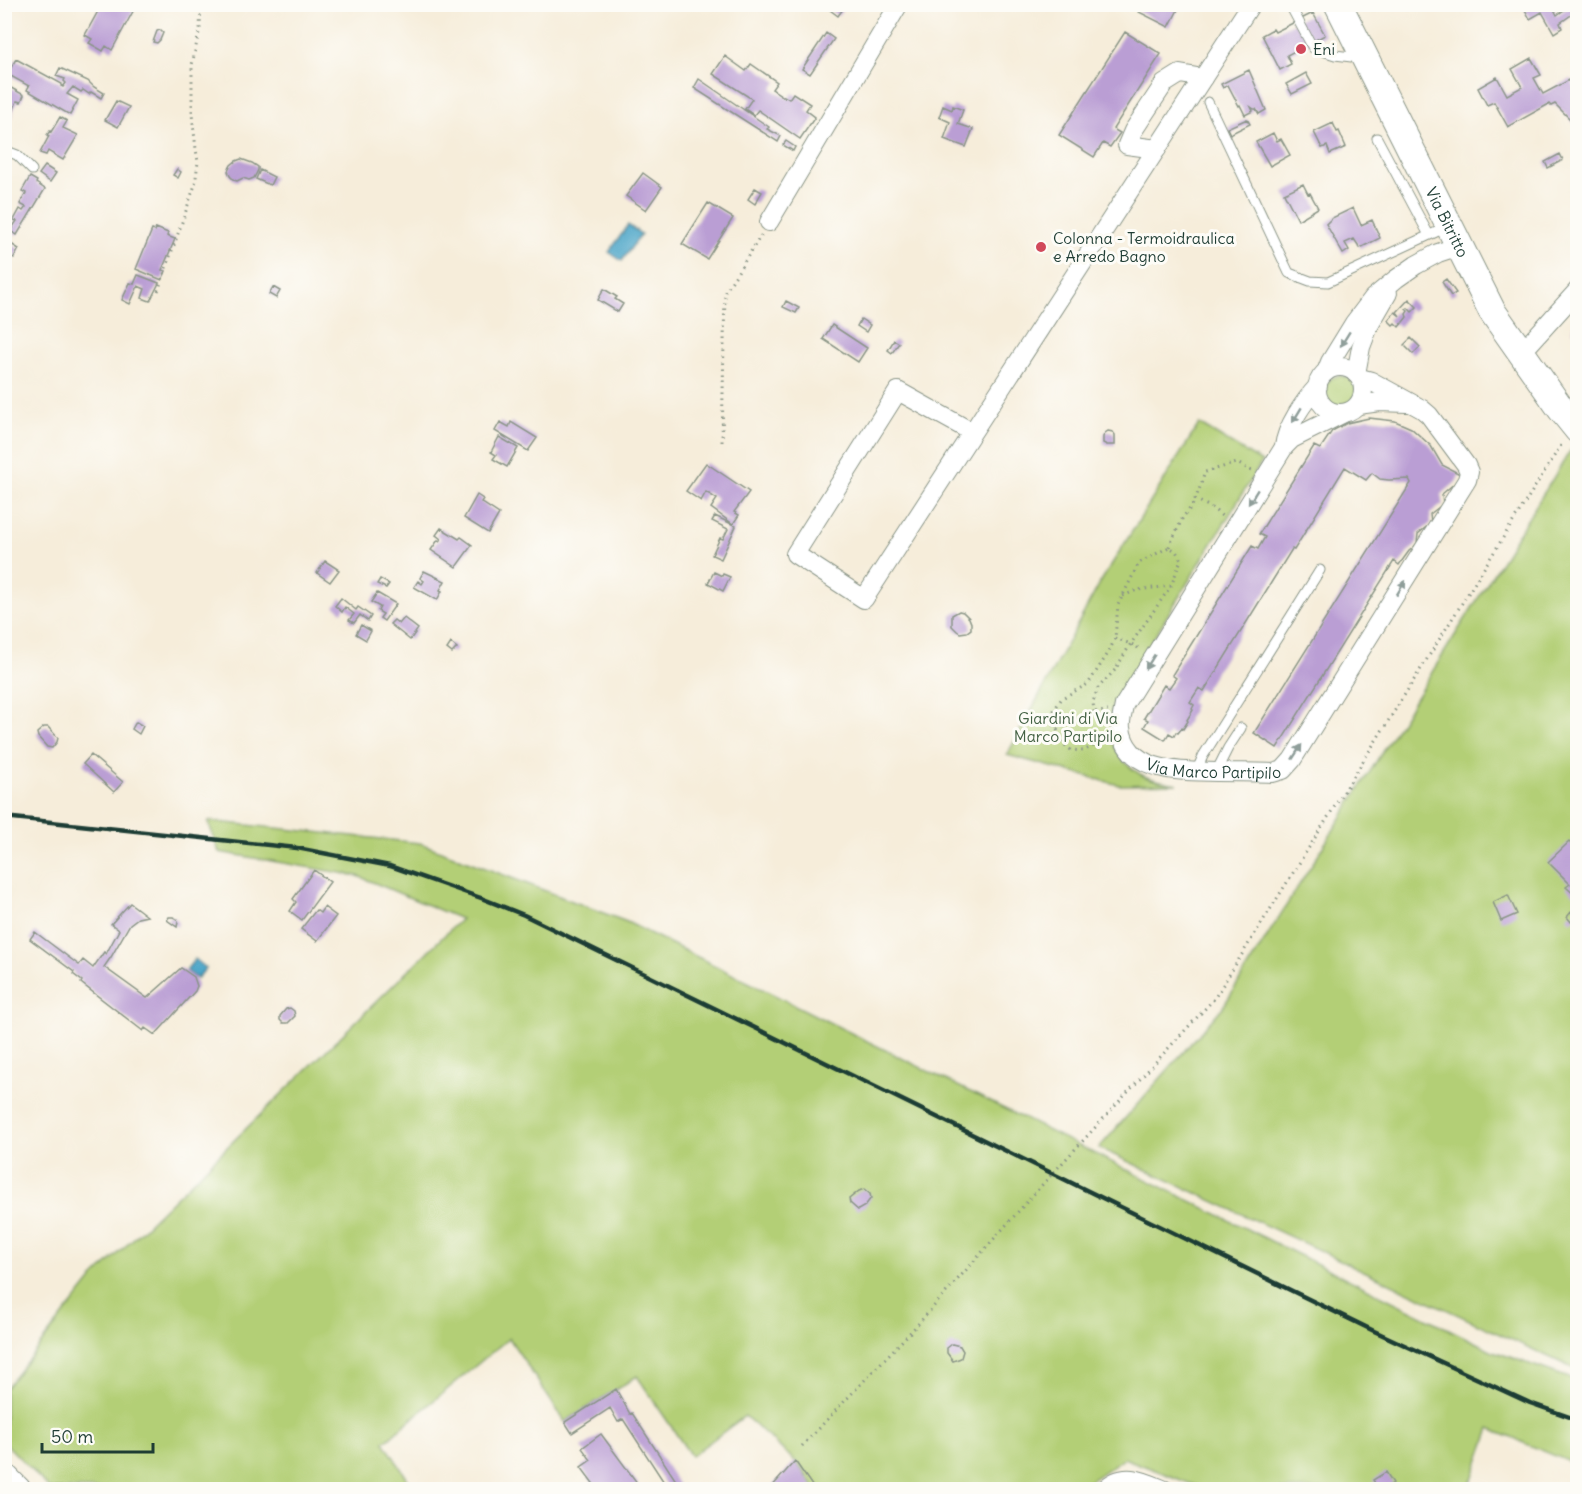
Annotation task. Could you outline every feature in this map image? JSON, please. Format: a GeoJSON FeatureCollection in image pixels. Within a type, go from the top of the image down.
{"type":"FeatureCollection","features":[{"type":"Feature","properties":{"kind":"main road","name":"Via Bitritto"},"geometry":{"type":"LineString","coordinates":[[1338,4],[1365,58],[1445,236],[1492,311],[1576,428]]}},
{"type":"Feature","properties":{"kind":"street"},"geometry":{"type":"LineString","coordinates":[[769,222],[900,4]]}},
{"type":"Feature","properties":{"kind":"street"},"geometry":{"type":"LineString","coordinates":[[972,432],[898,391],[795,554],[864,599],[1251,4]]}},
{"type":"Feature","properties":{"kind":"street"},"geometry":{"type":"LineString","coordinates":[[1157,149],[1127,145],[1133,131],[1164,84],[1180,74],[1203,78]]}},
{"type":"Feature","properties":{"kind":"street","name":"Via Marco Partipilo"},"geometry":{"type":"LineString","coordinates":[[1284,447],[1285,435],[1372,298],[1416,265],[1438,253],[1445,236]]}},
{"type":"Feature","properties":{"kind":"street"},"geometry":{"type":"LineString","coordinates":[[1358,376],[1345,368],[1338,367],[1322,379],[1317,393],[1323,406],[1342,414],[1358,405],[1363,392],[1358,376],[1361,347],[1369,326],[1396,279]]}},
{"type":"Feature","properties":{"kind":"street"},"geometry":{"type":"LineString","coordinates":[[1522,352],[1578,291]]}},
{"type":"Feature","properties":{"kind":"street","name":"Via Marco Partipilo"},"geometry":{"type":"LineString","coordinates":[[1342,414],[1292,439],[1284,447],[1124,705],[1120,726],[1123,739],[1130,751],[1144,762],[1165,770],[1196,772],[1273,773],[1283,770],[1292,760],[1467,480],[1469,472],[1466,465],[1429,415],[1412,403],[1358,376]]}},
{"type":"Feature","properties":{"kind":"street"},"geometry":{"type":"LineString","coordinates":[[1358,405],[1380,402],[1412,403]]}},
{"type":"Feature","properties":{"kind":"street"},"geometry":{"type":"LineString","coordinates":[[4,1476],[18,1490]]}},
{"type":"Feature","properties":{"kind":"street"},"geometry":{"type":"LineString","coordinates":[[1104,1490],[1108,1485],[1122,1478],[1129,1478],[1165,1490]]}},
{"type":"Feature","properties":{"kind":"lane"},"geometry":{"type":"LineString","coordinates":[[1292,4],[1291,7],[1313,48],[1335,55],[1365,58]]}},
{"type":"Feature","properties":{"kind":"lane"},"geometry":{"type":"LineString","coordinates":[[1208,102],[1289,273],[1310,282],[1328,282],[1445,236],[1377,138]]}},
{"type":"Feature","properties":{"kind":"lane"},"geometry":{"type":"LineString","coordinates":[[4,150],[17,154],[32,170]]}},
{"type":"Feature","properties":{"kind":"lane"},"geometry":{"type":"LineString","coordinates":[[1196,772],[1203,756],[1320,570]]}},
{"type":"Feature","properties":{"kind":"lane"},"geometry":{"type":"LineString","coordinates":[[1216,772],[1241,728]]}},
{"type":"Feature","properties":{"kind":"path"},"geometry":{"type":"LineString","coordinates":[[158,291],[195,184],[198,162],[192,114],[192,65],[200,28],[201,4]]}},
{"type":"Feature","properties":{"kind":"path"},"geometry":{"type":"LineString","coordinates":[[722,442],[725,292],[769,222]]}},
{"type":"Feature","properties":{"kind":"path"},"geometry":{"type":"LineString","coordinates":[[802,1446],[918,1324],[1041,1186],[1214,999],[1562,443],[1576,428]]}},
{"type":"Feature","properties":{"kind":"path"},"geometry":{"type":"LineString","coordinates":[[1110,739],[1083,751],[1071,750],[1062,743],[1057,729],[1049,718],[1062,698],[1088,684],[1109,652],[1115,638],[1118,605],[1139,563],[1169,547],[1183,517],[1192,506],[1204,472],[1237,463],[1254,472]]}},
{"type":"Feature","properties":{"kind":"path"},"geometry":{"type":"LineString","coordinates":[[1195,499],[1225,518]]}},
{"type":"Feature","properties":{"kind":"path"},"geometry":{"type":"LineString","coordinates":[[1094,712],[1093,702],[1098,688],[1115,670],[1171,586],[1181,560],[1176,551],[1169,547]]}},
{"type":"Feature","properties":{"kind":"path"},"geometry":{"type":"LineString","coordinates":[[1122,597],[1137,590],[1171,586]]}},
{"type":"Feature","properties":{"kind":"path"},"geometry":{"type":"LineString","coordinates":[[1115,638],[1136,646],[1141,652]]}},
{"type":"Feature","properties":{"kind":"path"},"geometry":{"type":"LineString","coordinates":[[1057,729],[1094,712],[1109,711]]}},
{"type":"Feature","properties":{"kind":"green space"},"geometry":{"type":"Polygon","coordinates":[[[1340,376],[1352,380],[1356,392],[1352,404],[1340,408],[1328,404],[1324,392],[1328,380],[1340,376]]]}},
{"type":"Feature","properties":{"kind":"green space","name":"Giardini di Via Marco Partipilo"},"geometry":{"type":"Polygon","coordinates":[[[1199,424],[1262,462],[1113,704],[1110,725],[1118,753],[1131,768],[1149,778],[1178,784],[1119,785],[1007,755],[1100,583],[1199,424]]]}},
{"type":"Feature","properties":{"kind":"green space"},"geometry":{"type":"Polygon","coordinates":[[[1570,451],[1578,460],[1577,1370],[1099,1148],[1223,1007],[1570,451]]]}},
{"type":"Feature","properties":{"kind":"green space"},"geometry":{"type":"Polygon","coordinates":[[[208,821],[420,843],[627,922],[1493,1351],[1578,1381],[1577,1465],[1490,1429],[1468,1490],[1204,1489],[1124,1458],[1078,1489],[816,1489],[795,1461],[745,1416],[691,1456],[637,1376],[565,1422],[509,1338],[384,1442],[414,1489],[50,1489],[5,1443],[5,1389],[94,1277],[461,919],[358,876],[219,852],[208,821]]]}},
{"type":"Feature","properties":{"kind":"water"},"geometry":{"type":"Polygon","coordinates":[[[628,225],[641,234],[622,261],[609,252],[628,225]]]}},
{"type":"Feature","properties":{"kind":"water"},"geometry":{"type":"Polygon","coordinates":[[[195,959],[206,968],[197,979],[186,970],[195,959]]]}},
{"type":"Feature","properties":{"kind":"building"},"geometry":{"type":"Polygon","coordinates":[[[102,4],[137,4],[112,50],[106,46],[103,51],[89,43],[92,39],[85,35],[102,4]]]}},
{"type":"Feature","properties":{"kind":"building"},"geometry":{"type":"Polygon","coordinates":[[[822,4],[836,4],[843,9],[838,16],[822,4]]]}},
{"type":"Feature","properties":{"kind":"building"},"geometry":{"type":"Polygon","coordinates":[[[1143,4],[1181,4],[1169,27],[1139,12],[1143,4]]]}},
{"type":"Feature","properties":{"kind":"building"},"geometry":{"type":"Polygon","coordinates":[[[1522,4],[1551,4],[1557,15],[1573,4],[1578,4],[1578,10],[1560,23],[1562,28],[1554,33],[1542,12],[1530,19],[1522,4]]]}},
{"type":"Feature","properties":{"kind":"building"},"geometry":{"type":"Polygon","coordinates":[[[1313,13],[1325,35],[1287,55],[1291,64],[1280,70],[1262,35],[1273,29],[1275,32],[1313,13]]]}},
{"type":"Feature","properties":{"kind":"building"},"geometry":{"type":"Polygon","coordinates":[[[160,30],[163,33],[160,40],[157,43],[153,42],[157,31],[160,30]]]}},
{"type":"Feature","properties":{"kind":"building"},"geometry":{"type":"Polygon","coordinates":[[[1125,32],[1161,54],[1113,129],[1120,133],[1110,147],[1103,143],[1094,157],[1059,135],[1125,32]]]}},
{"type":"Feature","properties":{"kind":"building"},"geometry":{"type":"Polygon","coordinates":[[[826,33],[834,39],[810,74],[802,69],[826,33]]]}},
{"type":"Feature","properties":{"kind":"building"},"geometry":{"type":"Polygon","coordinates":[[[725,56],[746,71],[751,64],[777,82],[772,89],[784,97],[789,99],[793,93],[810,104],[806,110],[815,117],[800,139],[758,110],[754,115],[745,109],[752,99],[713,74],[725,56]]]}},
{"type":"Feature","properties":{"kind":"building"},"geometry":{"type":"Polygon","coordinates":[[[1531,58],[1541,75],[1534,78],[1543,94],[1571,79],[1575,88],[1578,86],[1578,127],[1555,104],[1551,106],[1549,104],[1508,127],[1494,102],[1487,105],[1478,88],[1497,77],[1507,95],[1522,87],[1512,69],[1531,58]]]}},
{"type":"Feature","properties":{"kind":"building"},"geometry":{"type":"Polygon","coordinates":[[[16,59],[62,84],[63,87],[66,83],[65,79],[56,76],[60,68],[88,81],[104,93],[101,98],[91,92],[89,94],[83,90],[81,92],[73,87],[67,94],[78,100],[70,115],[27,90],[29,86],[7,74],[16,59]]]}},
{"type":"Feature","properties":{"kind":"building"},"geometry":{"type":"Polygon","coordinates":[[[1249,70],[1266,110],[1259,114],[1251,107],[1253,111],[1245,115],[1228,85],[1223,88],[1221,84],[1249,70]]]}},
{"type":"Feature","properties":{"kind":"building"},"geometry":{"type":"Polygon","coordinates":[[[1306,73],[1312,84],[1292,94],[1286,84],[1306,73]]]}},
{"type":"Feature","properties":{"kind":"building"},"geometry":{"type":"Polygon","coordinates":[[[699,79],[769,127],[767,129],[781,136],[778,142],[694,88],[699,79]]]}},
{"type":"Feature","properties":{"kind":"building"},"geometry":{"type":"Polygon","coordinates":[[[4,84],[24,95],[21,102],[17,101],[5,134],[4,84]]]}},
{"type":"Feature","properties":{"kind":"building"},"geometry":{"type":"Polygon","coordinates":[[[116,101],[129,107],[118,127],[105,120],[116,101]]]}},
{"type":"Feature","properties":{"kind":"building"},"geometry":{"type":"Polygon","coordinates":[[[943,106],[952,110],[953,106],[963,110],[958,124],[973,129],[966,147],[944,139],[950,122],[939,117],[943,106]]]}},
{"type":"Feature","properties":{"kind":"building"},"geometry":{"type":"Polygon","coordinates":[[[60,117],[67,121],[63,128],[78,135],[63,160],[48,151],[46,155],[40,153],[49,136],[47,135],[60,117]]]}},
{"type":"Feature","properties":{"kind":"building"},"geometry":{"type":"Polygon","coordinates":[[[1247,119],[1250,124],[1230,134],[1227,128],[1247,119]]]}},
{"type":"Feature","properties":{"kind":"building"},"geometry":{"type":"Polygon","coordinates":[[[1333,123],[1346,147],[1330,154],[1327,146],[1322,148],[1314,132],[1333,123]]]}},
{"type":"Feature","properties":{"kind":"building"},"geometry":{"type":"Polygon","coordinates":[[[1273,133],[1277,141],[1281,139],[1290,155],[1270,166],[1256,142],[1273,133]]]}},
{"type":"Feature","properties":{"kind":"building"},"geometry":{"type":"Polygon","coordinates":[[[786,141],[795,147],[793,151],[783,145],[786,141]]]}},
{"type":"Feature","properties":{"kind":"building"},"geometry":{"type":"Polygon","coordinates":[[[1560,154],[1563,160],[1548,168],[1545,162],[1560,154]]]}},
{"type":"Feature","properties":{"kind":"building"},"geometry":{"type":"Polygon","coordinates":[[[241,159],[258,167],[254,178],[249,180],[243,178],[237,181],[230,176],[228,171],[231,165],[241,159]]]}},
{"type":"Feature","properties":{"kind":"building"},"geometry":{"type":"Polygon","coordinates":[[[45,166],[56,173],[50,182],[39,174],[45,166]]]}},
{"type":"Feature","properties":{"kind":"building"},"geometry":{"type":"Polygon","coordinates":[[[177,169],[181,172],[178,178],[173,175],[177,169]]]}},
{"type":"Feature","properties":{"kind":"building"},"geometry":{"type":"Polygon","coordinates":[[[260,170],[274,177],[270,185],[256,179],[260,170]]]}},
{"type":"Feature","properties":{"kind":"building"},"geometry":{"type":"Polygon","coordinates":[[[643,173],[662,187],[646,210],[626,196],[643,173]]]}},
{"type":"Feature","properties":{"kind":"building"},"geometry":{"type":"Polygon","coordinates":[[[30,177],[45,189],[17,235],[10,231],[17,221],[14,220],[20,209],[23,211],[26,207],[20,204],[26,193],[22,191],[30,177]]]}},
{"type":"Feature","properties":{"kind":"building"},"geometry":{"type":"Polygon","coordinates":[[[1303,184],[1318,208],[1298,220],[1284,193],[1303,184]]]}},
{"type":"Feature","properties":{"kind":"building"},"geometry":{"type":"Polygon","coordinates":[[[755,188],[762,192],[755,204],[748,199],[755,188]]]}},
{"type":"Feature","properties":{"kind":"building"},"geometry":{"type":"Polygon","coordinates":[[[708,203],[733,218],[707,259],[682,244],[708,203]]]}},
{"type":"Feature","properties":{"kind":"building"},"geometry":{"type":"Polygon","coordinates":[[[1353,208],[1361,225],[1372,220],[1380,238],[1360,248],[1354,239],[1345,243],[1349,250],[1343,254],[1326,224],[1332,218],[1353,208]]]}},
{"type":"Feature","properties":{"kind":"building"},"geometry":{"type":"Polygon","coordinates":[[[156,228],[175,239],[162,270],[166,271],[162,280],[136,269],[152,230],[155,231],[156,228]]]}},
{"type":"Feature","properties":{"kind":"building"},"geometry":{"type":"Polygon","coordinates":[[[8,242],[19,249],[14,258],[8,254],[11,250],[6,246],[8,242]]]}},
{"type":"Feature","properties":{"kind":"building"},"geometry":{"type":"Polygon","coordinates":[[[138,275],[159,283],[150,301],[142,298],[145,289],[138,286],[130,304],[122,300],[130,283],[134,284],[138,275]]]}},
{"type":"Feature","properties":{"kind":"building"},"geometry":{"type":"Polygon","coordinates":[[[1446,279],[1456,293],[1451,296],[1442,282],[1446,279]]]}},
{"type":"Feature","properties":{"kind":"building"},"geometry":{"type":"Polygon","coordinates":[[[273,287],[280,291],[276,298],[269,294],[273,287]]]}},
{"type":"Feature","properties":{"kind":"building"},"geometry":{"type":"Polygon","coordinates":[[[604,289],[623,304],[618,312],[598,300],[604,289]]]}},
{"type":"Feature","properties":{"kind":"building"},"geometry":{"type":"Polygon","coordinates":[[[1409,299],[1417,307],[1412,312],[1406,309],[1407,317],[1399,327],[1395,323],[1393,325],[1388,320],[1395,312],[1400,316],[1397,312],[1409,299]]]}},
{"type":"Feature","properties":{"kind":"building"},"geometry":{"type":"Polygon","coordinates":[[[786,301],[799,308],[796,313],[783,307],[786,301]]]}},
{"type":"Feature","properties":{"kind":"building"},"geometry":{"type":"Polygon","coordinates":[[[861,319],[870,325],[866,332],[857,326],[861,319]]]}},
{"type":"Feature","properties":{"kind":"building"},"geometry":{"type":"Polygon","coordinates":[[[1578,322],[1578,335],[1572,327],[1578,322]]]}},
{"type":"Feature","properties":{"kind":"building"},"geometry":{"type":"Polygon","coordinates":[[[832,325],[867,348],[858,362],[823,339],[832,325]]]}},
{"type":"Feature","properties":{"kind":"building"},"geometry":{"type":"Polygon","coordinates":[[[1411,338],[1420,347],[1413,354],[1404,345],[1411,338]]]}},
{"type":"Feature","properties":{"kind":"building"},"geometry":{"type":"Polygon","coordinates":[[[894,340],[899,343],[892,353],[888,350],[894,340]]]}},
{"type":"Feature","properties":{"kind":"building"},"geometry":{"type":"Polygon","coordinates":[[[1369,418],[1395,421],[1411,428],[1431,446],[1442,465],[1460,474],[1456,482],[1442,494],[1443,504],[1430,514],[1431,523],[1418,534],[1414,547],[1399,565],[1394,561],[1277,748],[1254,733],[1411,483],[1409,479],[1380,479],[1372,473],[1366,480],[1345,467],[1204,691],[1199,688],[1190,702],[1194,705],[1193,710],[1183,729],[1176,732],[1174,736],[1169,733],[1165,740],[1144,727],[1148,720],[1144,718],[1164,685],[1169,688],[1176,678],[1172,675],[1252,546],[1258,549],[1265,537],[1259,534],[1314,446],[1320,449],[1332,431],[1347,423],[1369,418]]]}},
{"type":"Feature","properties":{"kind":"building"},"geometry":{"type":"Polygon","coordinates":[[[500,422],[509,427],[511,422],[537,438],[528,451],[495,431],[500,422]]]}},
{"type":"Feature","properties":{"kind":"building"},"geometry":{"type":"Polygon","coordinates":[[[1108,431],[1115,435],[1115,445],[1103,443],[1103,437],[1108,431]]]}},
{"type":"Feature","properties":{"kind":"building"},"geometry":{"type":"Polygon","coordinates":[[[499,437],[518,448],[507,467],[493,459],[496,455],[491,452],[499,437]]]}},
{"type":"Feature","properties":{"kind":"building"},"geometry":{"type":"Polygon","coordinates":[[[706,463],[749,492],[734,512],[739,515],[733,524],[711,508],[717,499],[706,492],[701,501],[686,491],[706,463]]]}},
{"type":"Feature","properties":{"kind":"building"},"geometry":{"type":"Polygon","coordinates":[[[477,495],[483,499],[481,502],[499,514],[488,533],[464,518],[477,495]]]}},
{"type":"Feature","properties":{"kind":"building"},"geometry":{"type":"Polygon","coordinates":[[[715,516],[736,526],[721,559],[712,555],[720,538],[723,539],[728,529],[712,521],[715,516]]]}},
{"type":"Feature","properties":{"kind":"building"},"geometry":{"type":"Polygon","coordinates":[[[441,528],[472,545],[456,567],[431,550],[441,539],[436,535],[441,528]]]}},
{"type":"Feature","properties":{"kind":"building"},"geometry":{"type":"Polygon","coordinates":[[[325,561],[339,570],[330,582],[317,573],[325,561]]]}},
{"type":"Feature","properties":{"kind":"building"},"geometry":{"type":"Polygon","coordinates":[[[424,571],[445,581],[437,600],[414,587],[418,581],[422,584],[424,581],[420,578],[424,571]]]}},
{"type":"Feature","properties":{"kind":"building"},"geometry":{"type":"Polygon","coordinates":[[[714,572],[730,577],[723,591],[708,583],[714,572]]]}},
{"type":"Feature","properties":{"kind":"building"},"geometry":{"type":"Polygon","coordinates":[[[380,579],[389,584],[386,588],[377,584],[380,579]]]}},
{"type":"Feature","properties":{"kind":"building"},"geometry":{"type":"Polygon","coordinates":[[[377,593],[396,604],[384,621],[380,618],[383,614],[378,611],[380,607],[371,602],[377,593]]]}},
{"type":"Feature","properties":{"kind":"building"},"geometry":{"type":"Polygon","coordinates":[[[341,598],[356,610],[358,607],[371,616],[368,621],[360,615],[354,623],[349,620],[354,614],[345,607],[342,612],[335,606],[341,598]]]}},
{"type":"Feature","properties":{"kind":"building"},"geometry":{"type":"Polygon","coordinates":[[[959,611],[969,618],[971,623],[971,629],[967,632],[960,633],[952,626],[952,615],[959,611]]]}},
{"type":"Feature","properties":{"kind":"building"},"geometry":{"type":"Polygon","coordinates":[[[404,618],[418,629],[410,640],[390,624],[394,620],[399,624],[404,618]]]}},
{"type":"Feature","properties":{"kind":"building"},"geometry":{"type":"Polygon","coordinates":[[[361,625],[371,631],[366,640],[356,634],[361,625]]]}},
{"type":"Feature","properties":{"kind":"building"},"geometry":{"type":"Polygon","coordinates":[[[451,643],[457,648],[452,653],[447,649],[451,643]]]}},
{"type":"Feature","properties":{"kind":"building"},"geometry":{"type":"Polygon","coordinates":[[[136,722],[143,726],[139,734],[132,729],[136,722]]]}},
{"type":"Feature","properties":{"kind":"building"},"geometry":{"type":"Polygon","coordinates":[[[44,727],[48,727],[58,738],[52,748],[47,747],[38,737],[37,733],[44,727]]]}},
{"type":"Feature","properties":{"kind":"building"},"geometry":{"type":"Polygon","coordinates":[[[91,755],[123,782],[114,792],[83,764],[91,755]]]}},
{"type":"Feature","properties":{"kind":"building"},"geometry":{"type":"Polygon","coordinates":[[[1569,842],[1576,848],[1578,847],[1578,898],[1566,887],[1570,884],[1548,862],[1569,842]]]}},
{"type":"Feature","properties":{"kind":"building"},"geometry":{"type":"Polygon","coordinates":[[[314,870],[330,882],[302,920],[290,911],[296,902],[293,899],[314,870]]]}},
{"type":"Feature","properties":{"kind":"building"},"geometry":{"type":"Polygon","coordinates":[[[1508,895],[1517,914],[1501,921],[1493,902],[1508,895]]]}},
{"type":"Feature","properties":{"kind":"building"},"geometry":{"type":"Polygon","coordinates":[[[130,903],[147,916],[138,918],[130,924],[104,967],[147,998],[181,968],[194,977],[197,986],[155,1035],[145,1028],[143,1031],[81,983],[82,981],[73,974],[74,972],[30,939],[35,932],[79,965],[83,960],[93,968],[104,952],[106,954],[119,930],[111,924],[130,903]]]}},
{"type":"Feature","properties":{"kind":"building"},"geometry":{"type":"Polygon","coordinates":[[[324,907],[336,916],[317,941],[301,929],[316,910],[320,913],[324,907]]]}},
{"type":"Feature","properties":{"kind":"building"},"geometry":{"type":"Polygon","coordinates":[[[1571,912],[1576,917],[1571,922],[1567,917],[1571,912]]]}},
{"type":"Feature","properties":{"kind":"building"},"geometry":{"type":"Polygon","coordinates":[[[169,917],[177,919],[177,927],[167,920],[169,917]]]}},
{"type":"Feature","properties":{"kind":"building"},"geometry":{"type":"Polygon","coordinates":[[[290,1008],[294,1011],[295,1016],[288,1023],[283,1023],[280,1016],[290,1008]]]}},
{"type":"Feature","properties":{"kind":"building"},"geometry":{"type":"Polygon","coordinates":[[[864,1189],[871,1198],[865,1206],[858,1210],[849,1199],[864,1189]]]}},
{"type":"Feature","properties":{"kind":"building"},"geometry":{"type":"Polygon","coordinates":[[[952,1344],[960,1346],[963,1351],[961,1358],[953,1361],[947,1353],[947,1348],[952,1344]]]}},
{"type":"Feature","properties":{"kind":"building"},"geometry":{"type":"Polygon","coordinates":[[[616,1389],[630,1414],[632,1413],[682,1490],[669,1490],[623,1419],[618,1422],[610,1408],[572,1433],[565,1422],[616,1389]]]}},
{"type":"Feature","properties":{"kind":"building"},"geometry":{"type":"Polygon","coordinates":[[[601,1434],[638,1484],[632,1488],[633,1490],[612,1490],[610,1486],[605,1490],[598,1490],[581,1467],[591,1460],[582,1448],[601,1434]]]}},
{"type":"Feature","properties":{"kind":"building"},"geometry":{"type":"Polygon","coordinates":[[[795,1461],[815,1490],[807,1488],[805,1490],[769,1490],[795,1461]]]}},
{"type":"Feature","properties":{"kind":"building"},"geometry":{"type":"Polygon","coordinates":[[[1386,1472],[1393,1483],[1384,1490],[1379,1490],[1373,1480],[1386,1472]]]}},
{"type":"Feature","properties":{"kind":"railway"},"geometry":{"type":"LineString","coordinates":[[4,817],[297,848],[390,866],[481,898],[524,915],[1374,1331],[1530,1403],[1578,1420]]}},
{"type":"Feature","properties":{"kind":"place","name":"Eni"},"geometry":{"type":"Point","coordinates":[1301,49]}},
{"type":"Feature","properties":{"kind":"place","name":"Colonna - Termoidraulica e Arredo Bagno"},"geometry":{"type":"Point","coordinates":[1041,247]}}]}
